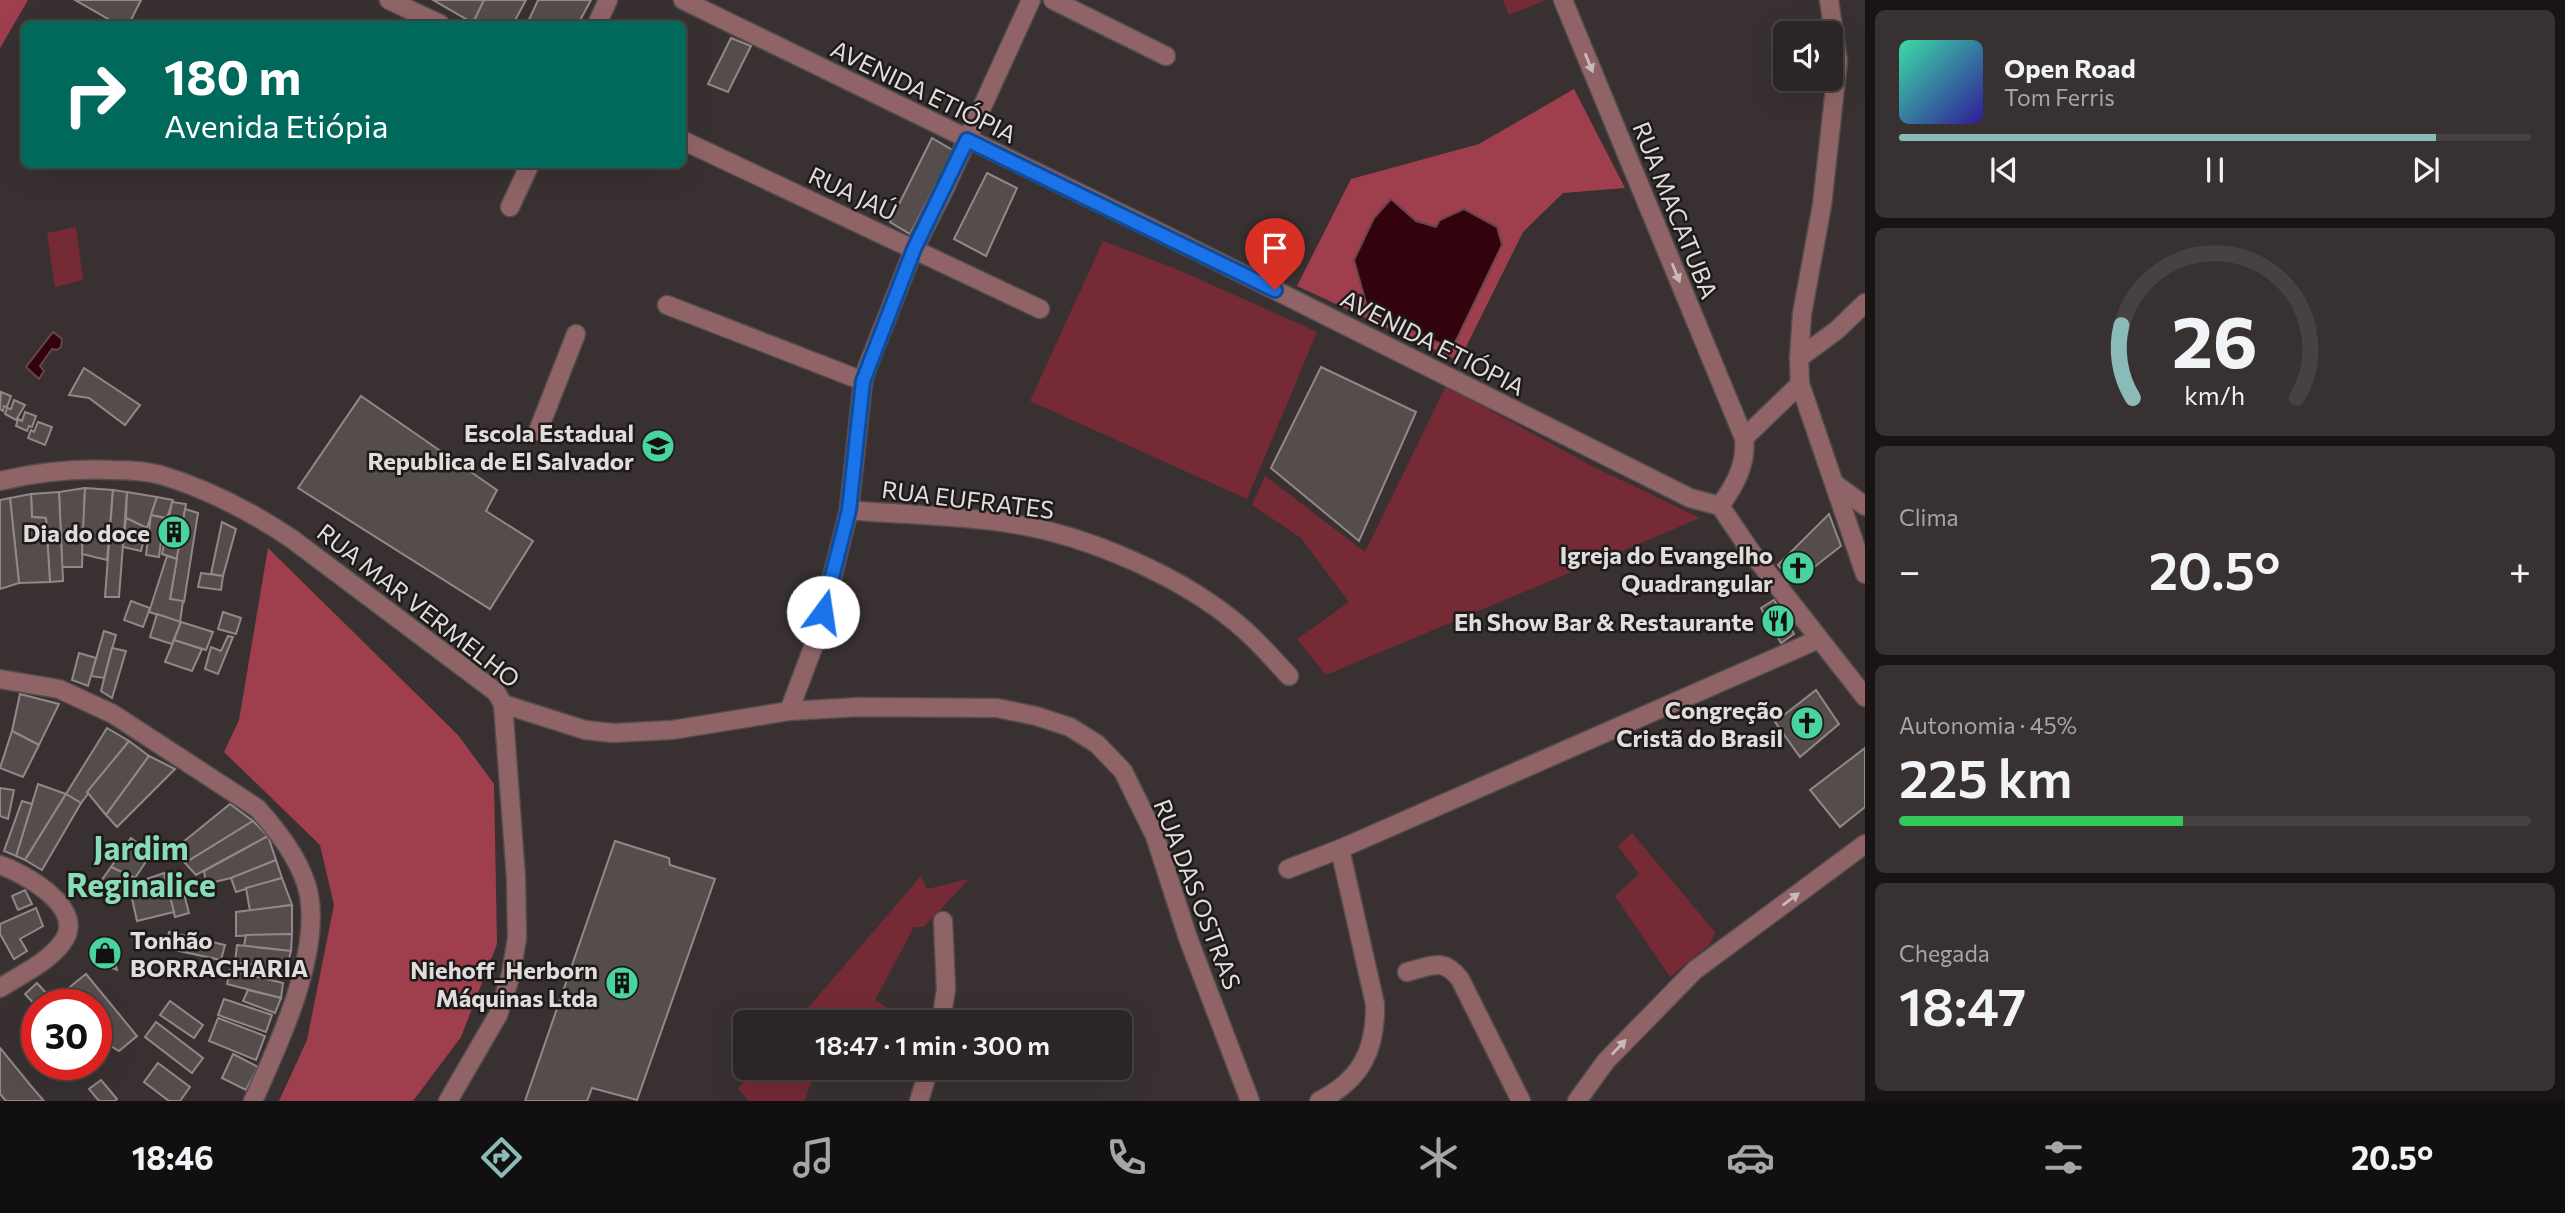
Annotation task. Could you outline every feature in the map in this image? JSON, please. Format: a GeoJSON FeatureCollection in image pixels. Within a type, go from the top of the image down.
{"type":"FeatureCollection","features":[{"type":"Feature","properties":{"kind":"street"},"geometry":{"type":"LineString","coordinates":[[389,0],[434,21]]}},
{"type":"Feature","properties":{"kind":"street"},"geometry":{"type":"LineString","coordinates":[[598,21],[608,0]]}},
{"type":"Feature","properties":{"kind":"street","name":"AVENIDA ETIÓPIA"},"geometry":{"type":"LineString","coordinates":[[683,0],[1153,229],[1689,498],[1720,506]]}},
{"type":"Feature","properties":{"kind":"street"},"geometry":{"type":"LineString","coordinates":[[789,711],[817,637],[849,510],[863,381],[914,249],[1031,0]]}},
{"type":"Feature","properties":{"kind":"street"},"geometry":{"type":"LineString","coordinates":[[1053,0],[1166,56]]}},
{"type":"Feature","properties":{"kind":"street","name":"RUA MACATUBA"},"geometry":{"type":"LineString","coordinates":[[1563,0],[1744,438]]}},
{"type":"Feature","properties":{"kind":"street"},"geometry":{"type":"LineString","coordinates":[[1829,0],[1838,61],[1822,205],[1802,314],[1800,384],[1865,574]]}},
{"type":"Feature","properties":{"kind":"street","name":"RUA JAÚ"},"geometry":{"type":"LineString","coordinates":[[686,142],[1040,309]]}},
{"type":"Feature","properties":{"kind":"street"},"geometry":{"type":"LineString","coordinates":[[510,207],[528,168]]}},
{"type":"Feature","properties":{"kind":"street"},"geometry":{"type":"LineString","coordinates":[[1799,358],[1837,330],[1865,303]]}},
{"type":"Feature","properties":{"kind":"street"},"geometry":{"type":"LineString","coordinates":[[667,305],[863,381]]}},
{"type":"Feature","properties":{"kind":"street"},"geometry":{"type":"LineString","coordinates":[[538,431],[576,334]]}},
{"type":"Feature","properties":{"kind":"street"},"geometry":{"type":"LineString","coordinates":[[1800,384],[1744,438],[1745,450],[1741,470],[1733,488],[1720,506],[1752,553],[1862,689]]}},
{"type":"Feature","properties":{"kind":"street","name":"RUA MAR VERMELHO"},"geometry":{"type":"LineString","coordinates":[[0,481],[36,472],[75,468],[131,471],[159,474],[225,501],[292,538],[496,692],[503,704],[585,730],[613,733],[672,730],[789,711],[859,707],[997,708],[1070,727]]}},
{"type":"Feature","properties":{"kind":"street"},"geometry":{"type":"LineString","coordinates":[[1835,484],[1865,506]]}},
{"type":"Feature","properties":{"kind":"street","name":"RUA EUFRATES"},"geometry":{"type":"LineString","coordinates":[[849,510],[1013,524],[1066,535],[1151,570],[1208,601],[1242,627],[1289,676]]}},
{"type":"Feature","properties":{"kind":"street"},"geometry":{"type":"LineString","coordinates":[[1288,869],[1340,849],[1819,639]]}},
{"type":"Feature","properties":{"kind":"street"},"geometry":{"type":"LineString","coordinates":[[0,679],[60,689],[113,714],[257,808],[276,828],[295,860],[309,894],[310,930],[303,970],[290,1012],[253,1101]]}},
{"type":"Feature","properties":{"kind":"street"},"geometry":{"type":"LineString","coordinates":[[448,1101],[498,1015],[511,974],[517,938],[516,878],[503,704]]}},
{"type":"Feature","properties":{"kind":"street","name":"RUA DAS OSTRAS"},"geometry":{"type":"LineString","coordinates":[[1070,727],[1097,744],[1123,771],[1155,836],[1188,937],[1250,1101]]}},
{"type":"Feature","properties":{"kind":"street"},"geometry":{"type":"LineString","coordinates":[[1577,1101],[1606,1061],[1695,970],[1865,844]]}},
{"type":"Feature","properties":{"kind":"street"},"geometry":{"type":"LineString","coordinates":[[1319,1101],[1337,1092],[1354,1075],[1366,1058],[1376,1024],[1376,1004],[1340,849]]}},
{"type":"Feature","properties":{"kind":"street"},"geometry":{"type":"LineString","coordinates":[[0,865],[42,886],[58,903],[67,919],[64,940],[55,951],[0,988]]}},
{"type":"Feature","properties":{"kind":"street"},"geometry":{"type":"LineString","coordinates":[[942,1010],[946,989],[943,921]]}},
{"type":"Feature","properties":{"kind":"street"},"geometry":{"type":"LineString","coordinates":[[1407,972],[1441,964],[1451,967],[1460,979],[1521,1101]]}},
{"type":"Feature","properties":{"kind":"street"},"geometry":{"type":"LineString","coordinates":[[919,1101],[925,1080]]}},
{"type":"Feature","properties":{"kind":"shaded area"},"geometry":{"type":"Polygon","coordinates":[[[0,0],[28,0],[0,48],[0,0]]]}},
{"type":"Feature","properties":{"kind":"shaded area"},"geometry":{"type":"Polygon","coordinates":[[[1503,0],[1546,0],[1509,15],[1503,0]]]}},
{"type":"Feature","properties":{"kind":"shaded area"},"geometry":{"type":"Polygon","coordinates":[[[1574,89],[1625,188],[1563,193],[1523,232],[1459,361],[1297,286],[1351,179],[1479,144],[1574,89]]]}},
{"type":"Feature","properties":{"kind":"shaded area"},"geometry":{"type":"Polygon","coordinates":[[[1391,199],[1416,221],[1436,227],[1440,220],[1464,209],[1497,227],[1502,245],[1452,349],[1368,310],[1354,260],[1374,218],[1391,199]]]}},
{"type":"Feature","properties":{"kind":"shaded area"},"geometry":{"type":"Polygon","coordinates":[[[76,227],[83,280],[55,287],[47,233],[76,227]]]}},
{"type":"Feature","properties":{"kind":"shaded area"},"geometry":{"type":"Polygon","coordinates":[[[1103,241],[1174,268],[1317,332],[1247,499],[1030,401],[1103,241]]]}},
{"type":"Feature","properties":{"kind":"shaded area"},"geometry":{"type":"Polygon","coordinates":[[[53,332],[62,339],[61,347],[52,349],[40,366],[44,371],[39,379],[26,367],[53,332]]]}},
{"type":"Feature","properties":{"kind":"shaded area"},"geometry":{"type":"Polygon","coordinates":[[[1446,386],[1590,465],[1700,518],[1326,675],[1297,639],[1349,602],[1301,538],[1252,505],[1265,476],[1365,552],[1446,386]]]}},
{"type":"Feature","properties":{"kind":"shaded area"},"geometry":{"type":"Polygon","coordinates":[[[268,548],[458,735],[494,784],[497,944],[461,1037],[413,1101],[279,1101],[307,1040],[334,905],[320,845],[224,752],[239,720],[268,548]]]}},
{"type":"Feature","properties":{"kind":"shaded area"},"geometry":{"type":"Polygon","coordinates":[[[1632,833],[1715,932],[1711,943],[1670,977],[1615,896],[1639,874],[1618,846],[1632,833]]]}},
{"type":"Feature","properties":{"kind":"shaded area"},"geometry":{"type":"Polygon","coordinates":[[[921,876],[927,889],[969,879],[924,927],[914,927],[875,1000],[890,1010],[806,1010],[921,876]]]}},
{"type":"Feature","properties":{"kind":"shaded area"},"geometry":{"type":"Polygon","coordinates":[[[746,1080],[812,1080],[804,1101],[749,1101],[738,1089],[746,1080]]]}},
{"type":"Feature","properties":{"kind":"building"},"geometry":{"type":"Polygon","coordinates":[[[75,0],[141,0],[130,21],[112,21],[75,0]]]}},
{"type":"Feature","properties":{"kind":"building"},"geometry":{"type":"Polygon","coordinates":[[[433,0],[484,0],[474,21],[433,0]]]}},
{"type":"Feature","properties":{"kind":"building"},"geometry":{"type":"Polygon","coordinates":[[[484,0],[526,0],[515,21],[474,21],[484,0]]]}},
{"type":"Feature","properties":{"kind":"building"},"geometry":{"type":"Polygon","coordinates":[[[538,0],[591,0],[580,21],[528,21],[538,0]]]}},
{"type":"Feature","properties":{"kind":"building"},"geometry":{"type":"Polygon","coordinates":[[[731,38],[751,46],[728,92],[708,84],[731,38]]]}},
{"type":"Feature","properties":{"kind":"building"},"geometry":{"type":"Polygon","coordinates":[[[932,138],[954,151],[910,234],[890,222],[932,138]]]}},
{"type":"Feature","properties":{"kind":"building"},"geometry":{"type":"Polygon","coordinates":[[[987,173],[1017,188],[986,256],[954,239],[987,173]]]}},
{"type":"Feature","properties":{"kind":"building"},"geometry":{"type":"Polygon","coordinates":[[[1321,367],[1416,412],[1359,541],[1271,468],[1321,367]]]}},
{"type":"Feature","properties":{"kind":"building"},"geometry":{"type":"Polygon","coordinates":[[[84,368],[140,405],[125,425],[89,398],[69,395],[84,368]]]}},
{"type":"Feature","properties":{"kind":"building"},"geometry":{"type":"Polygon","coordinates":[[[1,392],[11,396],[3,411],[0,409],[1,392]]]}},
{"type":"Feature","properties":{"kind":"building"},"geometry":{"type":"Polygon","coordinates":[[[361,396],[497,490],[486,511],[533,541],[490,609],[298,488],[361,396]]]}},
{"type":"Feature","properties":{"kind":"building"},"geometry":{"type":"Polygon","coordinates":[[[14,400],[25,405],[16,420],[5,414],[7,408],[11,409],[14,400]]]}},
{"type":"Feature","properties":{"kind":"building"},"geometry":{"type":"Polygon","coordinates":[[[25,412],[36,416],[32,427],[29,426],[27,431],[16,426],[18,419],[22,421],[25,412]]]}},
{"type":"Feature","properties":{"kind":"building"},"geometry":{"type":"Polygon","coordinates":[[[38,422],[52,427],[45,445],[28,438],[38,422]]]}},
{"type":"Feature","properties":{"kind":"building"},"geometry":{"type":"Polygon","coordinates":[[[85,488],[82,567],[62,567],[59,492],[85,488]]]}},
{"type":"Feature","properties":{"kind":"building"},"geometry":{"type":"Polygon","coordinates":[[[85,488],[113,490],[107,560],[82,554],[85,488]]]}},
{"type":"Feature","properties":{"kind":"building"},"geometry":{"type":"Polygon","coordinates":[[[113,490],[127,492],[119,597],[105,597],[113,490]]]}},
{"type":"Feature","properties":{"kind":"building"},"geometry":{"type":"Polygon","coordinates":[[[59,492],[63,581],[50,582],[46,518],[32,517],[31,494],[59,492]]]}},
{"type":"Feature","properties":{"kind":"building"},"geometry":{"type":"Polygon","coordinates":[[[127,492],[157,497],[147,528],[126,518],[127,492]]]}},
{"type":"Feature","properties":{"kind":"building"},"geometry":{"type":"Polygon","coordinates":[[[31,494],[32,517],[46,518],[50,582],[19,583],[10,498],[31,494]]]}},
{"type":"Feature","properties":{"kind":"building"},"geometry":{"type":"Polygon","coordinates":[[[157,497],[173,500],[167,518],[151,515],[157,497]]]}},
{"type":"Feature","properties":{"kind":"building"},"geometry":{"type":"Polygon","coordinates":[[[10,498],[19,583],[0,589],[0,500],[10,498]]]}},
{"type":"Feature","properties":{"kind":"building","name":"Dia do doce"},"geometry":{"type":"Polygon","coordinates":[[[172,502],[186,504],[177,559],[162,554],[172,502]]]}},
{"type":"Feature","properties":{"kind":"building"},"geometry":{"type":"Polygon","coordinates":[[[185,509],[198,513],[184,602],[170,599],[185,509]]]}},
{"type":"Feature","properties":{"kind":"building"},"geometry":{"type":"Polygon","coordinates":[[[1829,514],[1841,546],[1794,583],[1778,565],[1829,514]]]}},
{"type":"Feature","properties":{"kind":"building"},"geometry":{"type":"Polygon","coordinates":[[[151,515],[164,518],[159,557],[146,555],[151,515]]]}},
{"type":"Feature","properties":{"kind":"building"},"geometry":{"type":"Polygon","coordinates":[[[126,518],[147,528],[141,551],[123,547],[126,518]]]}},
{"type":"Feature","properties":{"kind":"building"},"geometry":{"type":"Polygon","coordinates":[[[222,522],[236,529],[223,576],[211,574],[222,522]]]}},
{"type":"Feature","properties":{"kind":"building"},"geometry":{"type":"Polygon","coordinates":[[[167,556],[177,559],[170,599],[183,601],[180,622],[149,612],[167,556]]]}},
{"type":"Feature","properties":{"kind":"building"},"geometry":{"type":"Polygon","coordinates":[[[201,573],[223,576],[221,590],[198,587],[201,573]]]}},
{"type":"Feature","properties":{"kind":"building","name":"Eh Show Bar & Restaurante"},"geometry":{"type":"Polygon","coordinates":[[[1774,600],[1794,634],[1781,643],[1761,608],[1774,600]]]}},
{"type":"Feature","properties":{"kind":"building"},"geometry":{"type":"Polygon","coordinates":[[[131,601],[150,608],[143,627],[124,620],[131,601]]]}},
{"type":"Feature","properties":{"kind":"building"},"geometry":{"type":"Polygon","coordinates":[[[223,612],[241,618],[236,634],[218,629],[223,612]]]}},
{"type":"Feature","properties":{"kind":"building"},"geometry":{"type":"Polygon","coordinates":[[[157,614],[181,622],[172,644],[150,637],[157,614]]]}},
{"type":"Feature","properties":{"kind":"building"},"geometry":{"type":"Polygon","coordinates":[[[181,622],[213,632],[206,650],[174,640],[181,622]]]}},
{"type":"Feature","properties":{"kind":"building"},"geometry":{"type":"Polygon","coordinates":[[[104,631],[116,635],[104,678],[91,676],[104,631]]]}},
{"type":"Feature","properties":{"kind":"building"},"geometry":{"type":"Polygon","coordinates":[[[228,636],[233,637],[218,674],[205,669],[211,647],[221,651],[228,636]]]}},
{"type":"Feature","properties":{"kind":"building"},"geometry":{"type":"Polygon","coordinates":[[[174,640],[202,649],[192,671],[165,662],[174,640]]]}},
{"type":"Feature","properties":{"kind":"building"},"geometry":{"type":"Polygon","coordinates":[[[112,648],[126,651],[112,698],[101,691],[112,648]]]}},
{"type":"Feature","properties":{"kind":"building"},"geometry":{"type":"Polygon","coordinates":[[[79,653],[96,658],[88,686],[72,680],[79,653]]]}},
{"type":"Feature","properties":{"kind":"building","name":"Congreção Cristã do Brasil"},"geometry":{"type":"Polygon","coordinates":[[[1816,690],[1839,724],[1800,757],[1775,722],[1816,690]]]}},
{"type":"Feature","properties":{"kind":"building"},"geometry":{"type":"Polygon","coordinates":[[[20,694],[59,704],[39,745],[12,731],[20,694]]]}},
{"type":"Feature","properties":{"kind":"building"},"geometry":{"type":"Polygon","coordinates":[[[107,728],[129,741],[81,803],[66,794],[107,728]]]}},
{"type":"Feature","properties":{"kind":"building"},"geometry":{"type":"Polygon","coordinates":[[[12,731],[39,745],[23,777],[0,768],[12,731]]]}},
{"type":"Feature","properties":{"kind":"building"},"geometry":{"type":"Polygon","coordinates":[[[129,741],[149,756],[106,815],[87,792],[129,741]]]}},
{"type":"Feature","properties":{"kind":"building"},"geometry":{"type":"Polygon","coordinates":[[[1865,748],[1865,807],[1840,827],[1810,790],[1865,748]]]}},
{"type":"Feature","properties":{"kind":"building"},"geometry":{"type":"Polygon","coordinates":[[[149,756],[175,769],[117,827],[106,815],[149,756]]]}},
{"type":"Feature","properties":{"kind":"building"},"geometry":{"type":"Polygon","coordinates":[[[38,784],[66,794],[25,860],[16,856],[38,784]]]}},
{"type":"Feature","properties":{"kind":"building"},"geometry":{"type":"Polygon","coordinates":[[[0,788],[14,790],[8,819],[0,816],[0,788]]]}},
{"type":"Feature","properties":{"kind":"building"},"geometry":{"type":"Polygon","coordinates":[[[66,794],[81,803],[42,870],[25,860],[66,794]]]}},
{"type":"Feature","properties":{"kind":"building"},"geometry":{"type":"Polygon","coordinates":[[[22,801],[32,804],[16,856],[4,851],[22,801]]]}},
{"type":"Feature","properties":{"kind":"building"},"geometry":{"type":"Polygon","coordinates":[[[230,804],[253,821],[185,863],[172,851],[230,804]]]}},
{"type":"Feature","properties":{"kind":"building"},"geometry":{"type":"Polygon","coordinates":[[[253,821],[268,836],[196,875],[185,863],[253,821]]]}},
{"type":"Feature","properties":{"kind":"building"},"geometry":{"type":"Polygon","coordinates":[[[268,836],[276,860],[231,878],[206,884],[204,871],[268,836]]]}},
{"type":"Feature","properties":{"kind":"building"},"geometry":{"type":"Polygon","coordinates":[[[131,838],[151,854],[135,878],[111,867],[131,838]]]}},
{"type":"Feature","properties":{"kind":"building","name":"Niehoff_Herborn Máquinas Ltda"},"geometry":{"type":"Polygon","coordinates":[[[615,841],[669,858],[670,865],[715,879],[637,1100],[592,1088],[587,1101],[525,1101],[615,841]]]}},
{"type":"Feature","properties":{"kind":"building"},"geometry":{"type":"Polygon","coordinates":[[[276,860],[282,878],[236,892],[231,878],[276,860]]]}},
{"type":"Feature","properties":{"kind":"building"},"geometry":{"type":"Polygon","coordinates":[[[111,867],[126,874],[117,893],[99,884],[111,867]]]}},
{"type":"Feature","properties":{"kind":"building"},"geometry":{"type":"Polygon","coordinates":[[[178,871],[189,913],[175,917],[164,873],[178,871]]]}},
{"type":"Feature","properties":{"kind":"building"},"geometry":{"type":"Polygon","coordinates":[[[164,873],[174,912],[137,921],[129,885],[164,873]]]}},
{"type":"Feature","properties":{"kind":"building"},"geometry":{"type":"Polygon","coordinates":[[[282,878],[292,905],[250,911],[246,888],[282,878]]]}},
{"type":"Feature","properties":{"kind":"building"},"geometry":{"type":"Polygon","coordinates":[[[25,890],[32,904],[18,910],[12,896],[25,890]]]}},
{"type":"Feature","properties":{"kind":"building"},"geometry":{"type":"Polygon","coordinates":[[[292,905],[292,934],[236,936],[236,912],[292,905]]]}},
{"type":"Feature","properties":{"kind":"building"},"geometry":{"type":"Polygon","coordinates":[[[36,908],[43,926],[20,939],[27,951],[14,959],[0,934],[0,924],[36,908]]]}},
{"type":"Feature","properties":{"kind":"building"},"geometry":{"type":"Polygon","coordinates":[[[169,932],[225,945],[221,960],[165,948],[169,932]]]}},
{"type":"Feature","properties":{"kind":"building"},"geometry":{"type":"Polygon","coordinates":[[[292,934],[291,951],[244,946],[246,935],[292,934]]]}},
{"type":"Feature","properties":{"kind":"building","name":"Tonhão BORRACHARIA"},"geometry":{"type":"Polygon","coordinates":[[[108,939],[117,970],[98,963],[100,942],[108,939]]]}},
{"type":"Feature","properties":{"kind":"building"},"geometry":{"type":"Polygon","coordinates":[[[237,945],[291,951],[286,970],[235,962],[237,945]]]}},
{"type":"Feature","properties":{"kind":"building"},"geometry":{"type":"Polygon","coordinates":[[[230,970],[283,983],[281,998],[227,984],[230,970]]]}},
{"type":"Feature","properties":{"kind":"building"},"geometry":{"type":"Polygon","coordinates":[[[86,974],[98,989],[67,989],[86,974]]]}},
{"type":"Feature","properties":{"kind":"building"},"geometry":{"type":"Polygon","coordinates":[[[37,983],[42,989],[30,989],[37,983]]]}},
{"type":"Feature","properties":{"kind":"building"},"geometry":{"type":"Polygon","coordinates":[[[248,990],[281,998],[275,1013],[243,1001],[248,990]]]}},
{"type":"Feature","properties":{"kind":"building"},"geometry":{"type":"Polygon","coordinates":[[[224,999],[272,1015],[266,1032],[218,1015],[224,999]]]}},
{"type":"Feature","properties":{"kind":"building"},"geometry":{"type":"Polygon","coordinates":[[[170,1001],[203,1025],[194,1038],[160,1015],[170,1001]]]}},
{"type":"Feature","properties":{"kind":"building"},"geometry":{"type":"Polygon","coordinates":[[[112,1006],[137,1036],[119,1051],[112,1047],[112,1006]]]}},
{"type":"Feature","properties":{"kind":"building"},"geometry":{"type":"Polygon","coordinates":[[[218,1018],[265,1036],[256,1060],[209,1041],[218,1018]]]}},
{"type":"Feature","properties":{"kind":"building"},"geometry":{"type":"Polygon","coordinates":[[[156,1022],[203,1058],[192,1073],[145,1037],[156,1022]]]}},
{"type":"Feature","properties":{"kind":"building"},"geometry":{"type":"Polygon","coordinates":[[[0,1048],[21,1073],[21,1080],[27,1080],[44,1101],[6,1101],[0,1094],[0,1048]]]}},
{"type":"Feature","properties":{"kind":"building"},"geometry":{"type":"Polygon","coordinates":[[[233,1054],[258,1067],[246,1090],[222,1078],[233,1054]]]}},
{"type":"Feature","properties":{"kind":"building"},"geometry":{"type":"Polygon","coordinates":[[[158,1063],[190,1087],[180,1101],[169,1101],[144,1082],[158,1063]]]}},
{"type":"Feature","properties":{"kind":"building"},"geometry":{"type":"Polygon","coordinates":[[[101,1080],[117,1099],[99,1101],[89,1089],[101,1080]]]}},
{"type":"Feature","properties":{"kind":"place","name":"Escola Estadual Republica de El Salvador"},"geometry":{"type":"Point","coordinates":[658,446]}},
{"type":"Feature","properties":{"kind":"place","name":"Dia do doce"},"geometry":{"type":"Point","coordinates":[174,532]}},
{"type":"Feature","properties":{"kind":"place","name":"Igreja do Evangelho Quadrangular"},"geometry":{"type":"Point","coordinates":[1798,568]}},
{"type":"Feature","properties":{"kind":"place","name":"Eh Show Bar & Restaurante"},"geometry":{"type":"Point","coordinates":[1778,621]}},
{"type":"Feature","properties":{"kind":"place","name":"Congreção Cristã do Brasil"},"geometry":{"type":"Point","coordinates":[1807,723]}},
{"type":"Feature","properties":{"kind":"place","name":"Tonhão BORRACHARIA"},"geometry":{"type":"Point","coordinates":[105,953]}},
{"type":"Feature","properties":{"kind":"place","name":"Niehoff_Herborn Máquinas Ltda"},"geometry":{"type":"Point","coordinates":[622,983]}},
{"type":"Feature","properties":{"kind":"district","name":"Jardim Reginalice"},"geometry":{"type":"Point","coordinates":[141,866]}},
{"type":"Feature","properties":{"kind":"route"},"geometry":{"type":"LineString","coordinates":[[823,612],[849,510],[863,381],[914,249],[967,140],[1275,290]]}}]}
